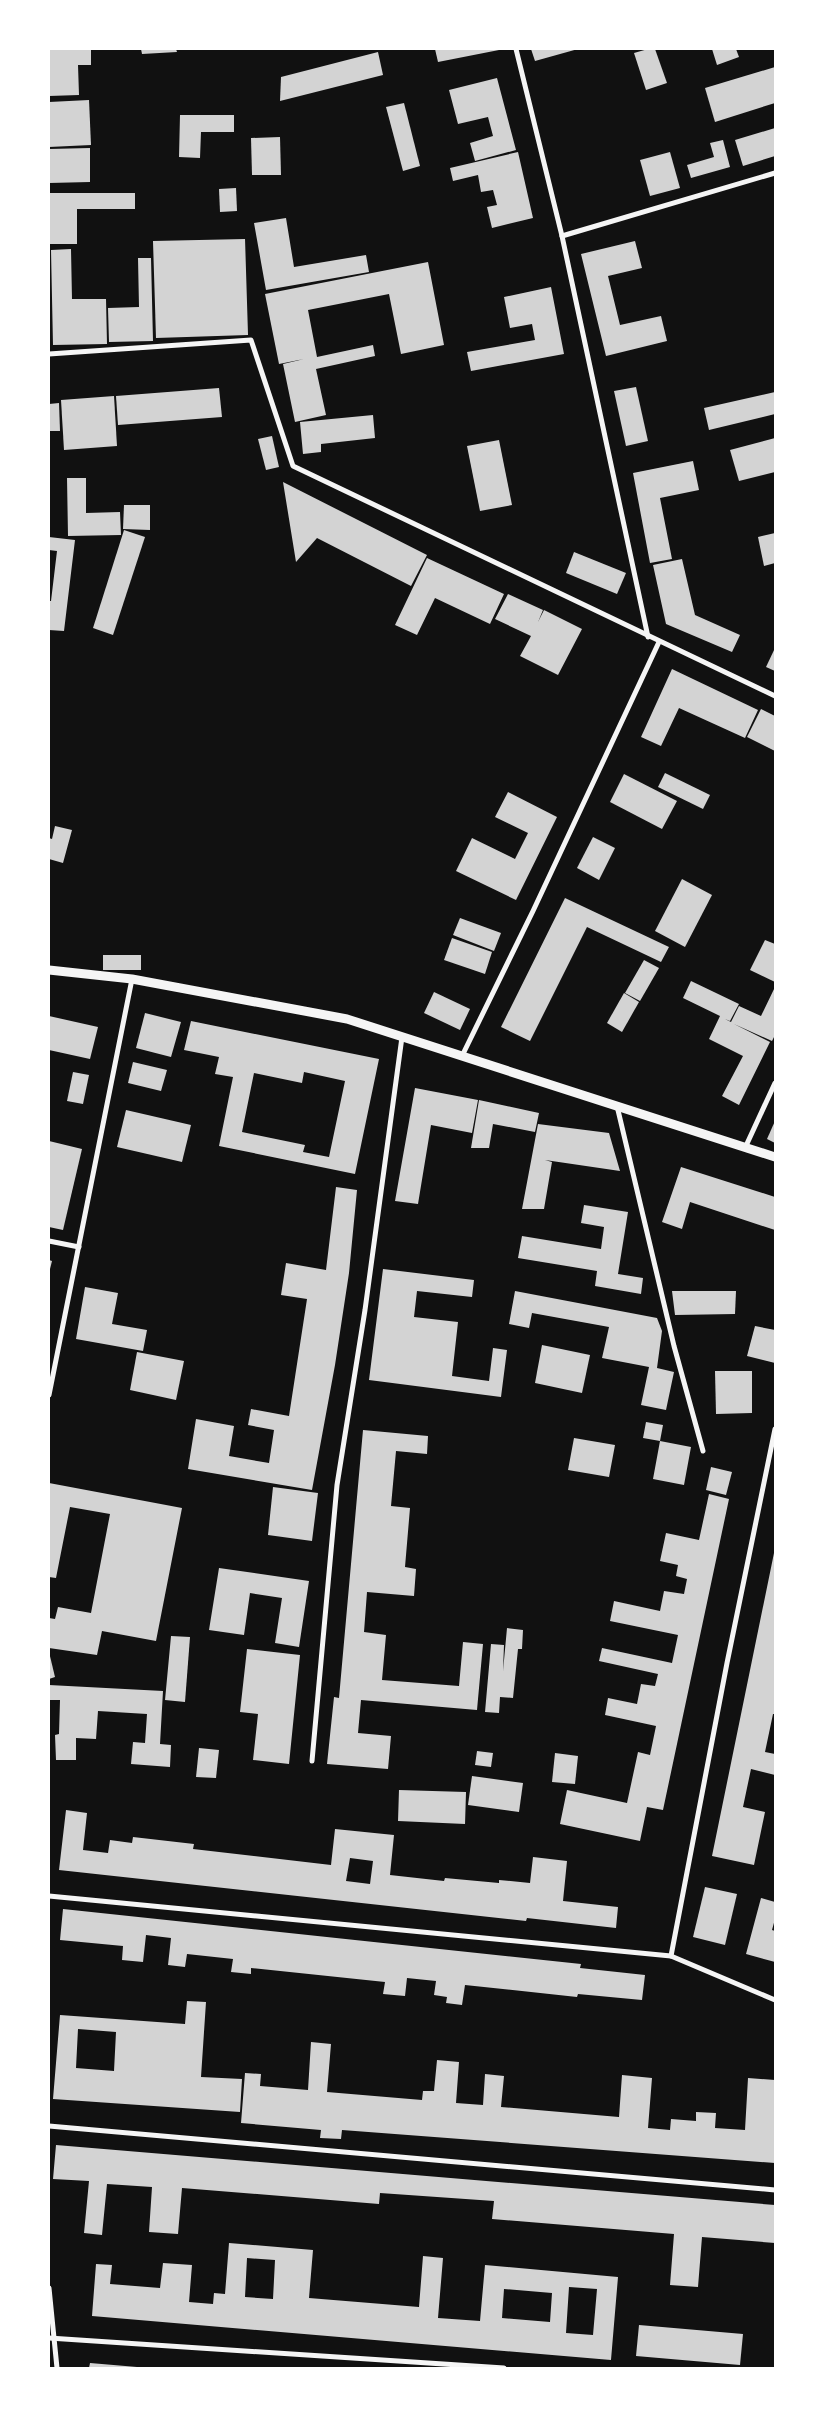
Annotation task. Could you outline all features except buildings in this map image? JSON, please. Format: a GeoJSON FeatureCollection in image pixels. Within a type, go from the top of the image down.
{"type":"FeatureCollection","features":[{"type":"Feature","properties":{"kind":"street"},"geometry":{"type":"LineString","coordinates":[[516,49],[562,236],[648,636]]}},
{"type":"Feature","properties":{"kind":"street"},"geometry":{"type":"LineString","coordinates":[[562,236],[775,173]]}},
{"type":"Feature","properties":{"kind":"street"},"geometry":{"type":"LineString","coordinates":[[49,354],[251,340],[293,466],[775,696]]}},
{"type":"Feature","properties":{"kind":"street"},"geometry":{"type":"LineString","coordinates":[[462,1056],[538,902],[659,642]]}},
{"type":"Feature","properties":{"kind":"street"},"geometry":{"type":"LineString","coordinates":[[49,970],[132,979],[347,1019],[775,1157]]}},
{"type":"Feature","properties":{"kind":"street"},"geometry":{"type":"LineString","coordinates":[[49,1395],[132,979]]}},
{"type":"Feature","properties":{"kind":"street"},"geometry":{"type":"LineString","coordinates":[[312,1761],[336,1485],[366,1310],[402,1037]]}},
{"type":"Feature","properties":{"kind":"street"},"geometry":{"type":"LineString","coordinates":[[745,1148],[775,1083]]}},
{"type":"Feature","properties":{"kind":"street"},"geometry":{"type":"LineString","coordinates":[[617,1106],[674,1346],[703,1451]]}},
{"type":"Feature","properties":{"kind":"street"},"geometry":{"type":"LineString","coordinates":[[49,1241],[78,1246]]}},
{"type":"Feature","properties":{"kind":"street"},"geometry":{"type":"LineString","coordinates":[[671,1956],[727,1663],[775,1429]]}},
{"type":"Feature","properties":{"kind":"street"},"geometry":{"type":"LineString","coordinates":[[49,1896],[671,1956],[775,2000]]}},
{"type":"Feature","properties":{"kind":"street"},"geometry":{"type":"LineString","coordinates":[[49,2126],[775,2190]]}},
{"type":"Feature","properties":{"kind":"street"},"geometry":{"type":"LineString","coordinates":[[49,2288],[51,2337],[56,2368]]}},
{"type":"Feature","properties":{"kind":"street"},"geometry":{"type":"LineString","coordinates":[[51,2337],[504,2368]]}}]}
